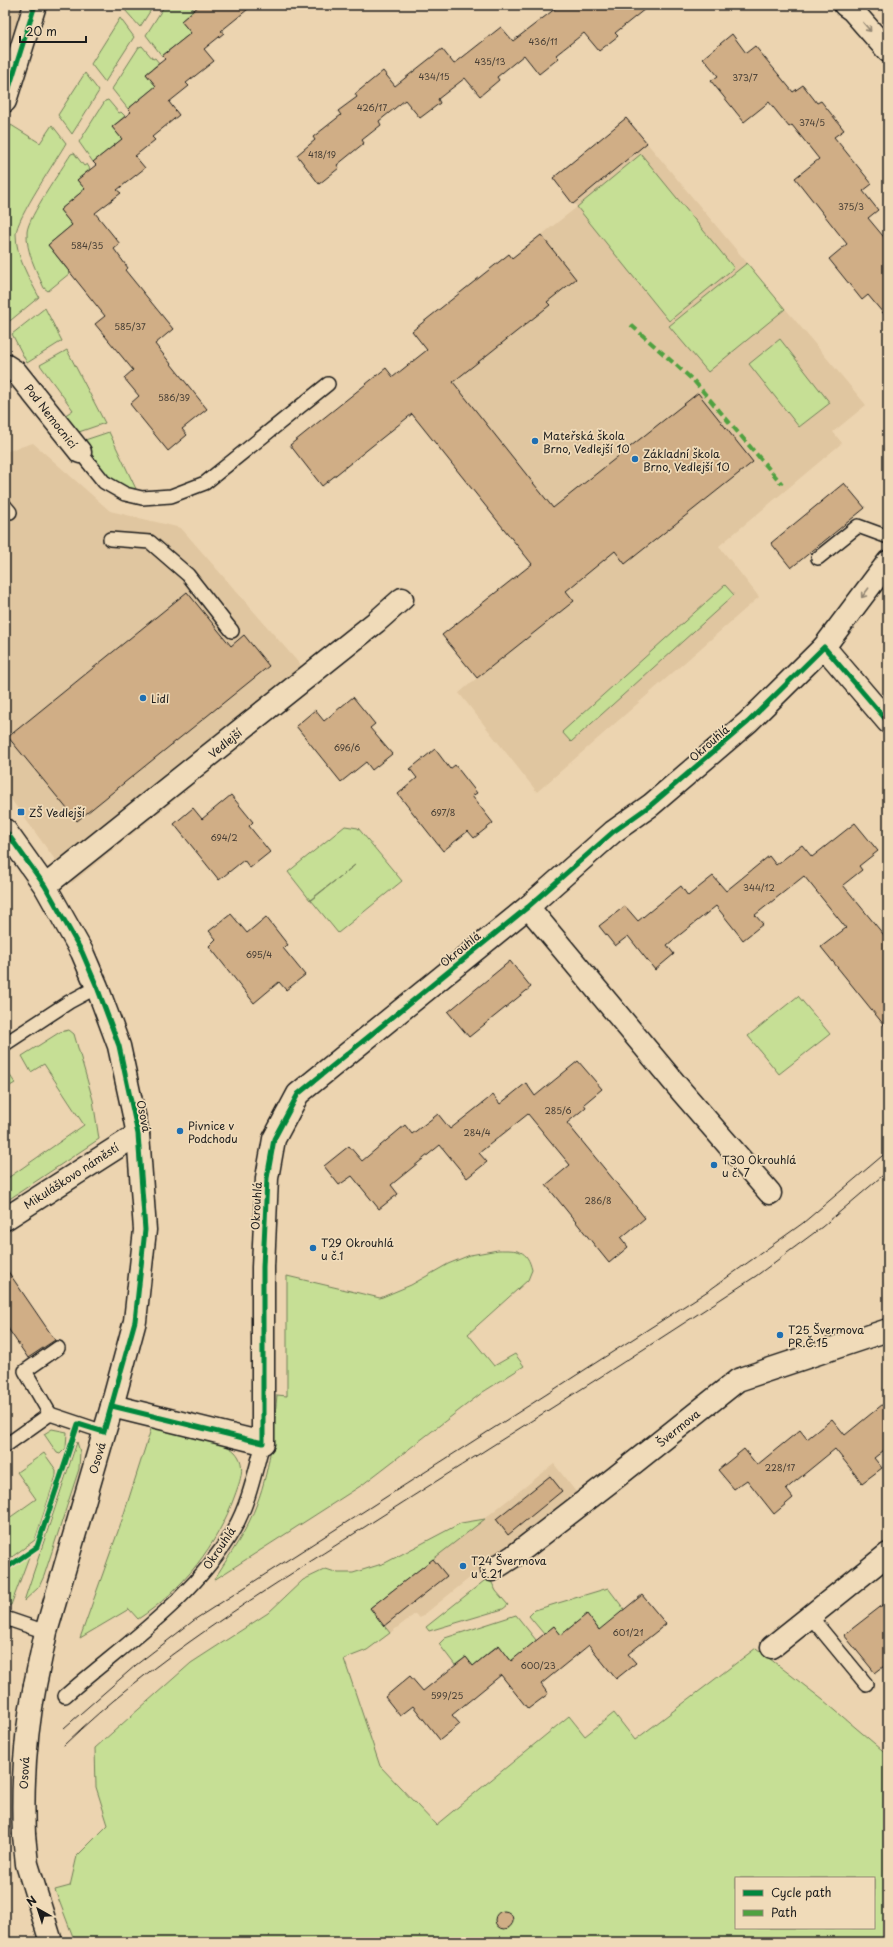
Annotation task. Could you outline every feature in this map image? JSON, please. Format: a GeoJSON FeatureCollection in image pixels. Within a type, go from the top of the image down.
{"type":"FeatureCollection","features":[{"type":"Feature","properties":{"kind":"street"},"geometry":{"type":"LineString","coordinates":[[5,101],[35,5]]}},
{"type":"Feature","properties":{"kind":"street"},"geometry":{"type":"LineString","coordinates":[[845,5],[852,10],[888,51]]}},
{"type":"Feature","properties":{"kind":"street","name":"Pod Nemocnicí"},"geometry":{"type":"LineString","coordinates":[[5,365],[16,372],[80,452]]}},
{"type":"Feature","properties":{"kind":"street","name":"Okrouhlá"},"geometry":{"type":"LineString","coordinates":[[263,1443],[263,1267],[267,1178],[274,1139],[298,1094],[528,907],[613,832],[651,805],[748,722],[824,647],[888,562]]}},
{"type":"Feature","properties":{"kind":"street","name":"Vedlejší"},"geometry":{"type":"LineString","coordinates":[[44,886],[144,808],[376,622],[402,599]]}},
{"type":"Feature","properties":{"kind":"street"},"geometry":{"type":"LineString","coordinates":[[824,647],[888,722]]}},
{"type":"Feature","properties":{"kind":"street","name":"Osová"},"geometry":{"type":"LineString","coordinates":[[5,830],[44,886],[82,952],[97,986],[119,1046],[138,1134],[145,1230],[135,1321],[112,1406],[46,1632],[27,1725],[24,1778],[24,1835],[27,1864],[51,1942]]}},
{"type":"Feature","properties":{"kind":"street"},"geometry":{"type":"LineString","coordinates":[[528,907],[683,1093],[770,1193]]}},
{"type":"Feature","properties":{"kind":"street","name":"Mikuláškovo náměstí"},"geometry":{"type":"LineString","coordinates":[[5,1219],[138,1134]]}},
{"type":"Feature","properties":{"kind":"street","name":"Švermova"},"geometry":{"type":"LineString","coordinates":[[492,1570],[514,1556],[738,1380],[888,1330]]}},
{"type":"Feature","properties":{"kind":"street"},"geometry":{"type":"LineString","coordinates":[[112,1406],[263,1443]]}},
{"type":"Feature","properties":{"kind":"street"},"geometry":{"type":"LineString","coordinates":[[772,1647],[888,1554]]}},
{"type":"Feature","properties":{"kind":"lane"},"geometry":{"type":"LineString","coordinates":[[80,452],[104,482],[125,494],[142,498],[171,496],[205,483],[328,384]]}},
{"type":"Feature","properties":{"kind":"lane"},"geometry":{"type":"LineString","coordinates":[[818,558],[858,526],[888,537]]}},
{"type":"Feature","properties":{"kind":"lane"},"geometry":{"type":"LineString","coordinates":[[110,539],[150,542],[188,575],[232,632]]}},
{"type":"Feature","properties":{"kind":"lane"},"geometry":{"type":"LineString","coordinates":[[5,1044],[69,1002],[97,986]]}},
{"type":"Feature","properties":{"kind":"lane"},"geometry":{"type":"LineString","coordinates":[[58,1348],[25,1371],[50,1414],[104,1432]]}},
{"type":"Feature","properties":{"kind":"lane"},"geometry":{"type":"LineString","coordinates":[[5,1446],[50,1414]]}},
{"type":"Feature","properties":{"kind":"lane","name":"Okrouhlá"},"geometry":{"type":"LineString","coordinates":[[65,1696],[193,1586],[235,1528],[263,1443]]}},
{"type":"Feature","properties":{"kind":"lane"},"geometry":{"type":"LineString","coordinates":[[810,1616],[866,1684]]}},
{"type":"Feature","properties":{"kind":"lane"},"geometry":{"type":"LineString","coordinates":[[5,1618],[46,1632]]}},
{"type":"Feature","properties":{"kind":"shaded area"},"geometry":{"type":"Polygon","coordinates":[[[5,5],[26,5],[5,73],[5,5]]]}},
{"type":"Feature","properties":{"kind":"shaded area","name":"Základní škola Brno, Vedlejší 10"},"geometry":{"type":"Polygon","coordinates":[[[626,118],[866,405],[833,432],[842,443],[719,546],[759,597],[537,792],[459,693],[477,678],[442,635],[538,558],[520,536],[513,541],[412,414],[322,486],[290,445],[386,368],[393,377],[427,350],[412,331],[509,254],[512,258],[577,207],[553,178],[626,118]]]}},
{"type":"Feature","properties":{"kind":"shaded area"},"geometry":{"type":"Polygon","coordinates":[[[33,443],[110,511],[181,528],[317,684],[72,883],[5,791],[5,452],[33,443]]]}},
{"type":"Feature","properties":{"kind":"shaded area"},"geometry":{"type":"Polygon","coordinates":[[[554,1464],[576,1492],[420,1618],[415,1614],[390,1633],[370,1608],[554,1464]]]}},
{"type":"Feature","properties":{"kind":"green space"},"geometry":{"type":"Polygon","coordinates":[[[128,5],[154,5],[140,27],[125,10],[128,5]]]}},
{"type":"Feature","properties":{"kind":"green space"},"geometry":{"type":"Polygon","coordinates":[[[165,5],[190,5],[194,10],[181,21],[191,33],[162,56],[146,35],[165,5]]]}},
{"type":"Feature","properties":{"kind":"green space"},"geometry":{"type":"Polygon","coordinates":[[[120,18],[134,37],[105,82],[91,64],[120,18]]]}},
{"type":"Feature","properties":{"kind":"green space"},"geometry":{"type":"Polygon","coordinates":[[[142,46],[153,59],[155,58],[159,63],[146,74],[156,86],[128,109],[112,89],[139,47],[142,46]]]}},
{"type":"Feature","properties":{"kind":"green space"},"geometry":{"type":"Polygon","coordinates":[[[85,73],[99,91],[72,134],[58,115],[85,73]]]}},
{"type":"Feature","properties":{"kind":"green space"},"geometry":{"type":"Polygon","coordinates":[[[108,100],[119,113],[121,112],[125,116],[112,127],[122,139],[93,162],[79,142],[105,101],[108,100]]]}},
{"type":"Feature","properties":{"kind":"green space"},"geometry":{"type":"Polygon","coordinates":[[[11,125],[40,143],[52,125],[66,143],[29,203],[18,226],[16,234],[18,251],[27,275],[39,297],[5,325],[5,151],[11,125]]]}},
{"type":"Feature","properties":{"kind":"green space"},"geometry":{"type":"Polygon","coordinates":[[[74,153],[84,166],[87,164],[90,169],[77,180],[85,189],[60,210],[72,225],[48,245],[70,273],[48,291],[44,288],[32,261],[28,247],[27,232],[33,216],[46,193],[71,154],[74,153]]]}},
{"type":"Feature","properties":{"kind":"green space"},"geometry":{"type":"Polygon","coordinates":[[[641,154],[734,268],[669,321],[577,207],[641,154]]]}},
{"type":"Feature","properties":{"kind":"green space"},"geometry":{"type":"Polygon","coordinates":[[[747,263],[785,309],[708,372],[669,326],[747,263]]]}},
{"type":"Feature","properties":{"kind":"green space"},"geometry":{"type":"Polygon","coordinates":[[[45,308],[62,341],[27,363],[12,334],[45,308]]]}},
{"type":"Feature","properties":{"kind":"green space"},"geometry":{"type":"Polygon","coordinates":[[[780,339],[830,403],[799,427],[749,364],[780,339]]]}},
{"type":"Feature","properties":{"kind":"green space"},"geometry":{"type":"Polygon","coordinates":[[[67,350],[105,423],[73,434],[61,418],[73,410],[40,365],[67,350]]]}},
{"type":"Feature","properties":{"kind":"green space"},"geometry":{"type":"Polygon","coordinates":[[[109,432],[137,491],[109,478],[97,466],[79,442],[109,432]]]}},
{"type":"Feature","properties":{"kind":"green space"},"geometry":{"type":"Polygon","coordinates":[[[725,585],[734,595],[571,742],[562,732],[725,585]]]}},
{"type":"Feature","properties":{"kind":"green space"},"geometry":{"type":"Polygon","coordinates":[[[345,826],[358,828],[402,881],[338,933],[311,900],[355,865],[310,900],[288,872],[345,826]]]}},
{"type":"Feature","properties":{"kind":"green space"},"geometry":{"type":"Polygon","coordinates":[[[798,996],[830,1034],[779,1074],[748,1036],[798,996]]]}},
{"type":"Feature","properties":{"kind":"green space"},"geometry":{"type":"Polygon","coordinates":[[[69,1030],[74,1034],[93,1100],[99,1139],[5,1202],[5,1180],[84,1125],[44,1064],[31,1072],[22,1056],[60,1032],[69,1030]]]}},
{"type":"Feature","properties":{"kind":"green space"},"geometry":{"type":"Polygon","coordinates":[[[5,1068],[15,1083],[5,1089],[5,1068]]]}},
{"type":"Feature","properties":{"kind":"green space"},"geometry":{"type":"Polygon","coordinates":[[[498,1250],[521,1252],[527,1258],[532,1270],[528,1280],[468,1334],[494,1366],[515,1354],[524,1366],[483,1392],[362,1485],[214,1580],[250,1520],[262,1490],[269,1459],[277,1395],[287,1396],[287,1276],[380,1298],[411,1285],[448,1264],[470,1255],[498,1250]]]}},
{"type":"Feature","properties":{"kind":"green space"},"geometry":{"type":"Polygon","coordinates":[[[152,1426],[208,1439],[229,1447],[239,1457],[241,1462],[242,1468],[239,1484],[228,1513],[219,1531],[197,1565],[169,1595],[138,1619],[129,1609],[80,1638],[122,1520],[152,1426]]]}},
{"type":"Feature","properties":{"kind":"green space"},"geometry":{"type":"Polygon","coordinates":[[[52,1429],[67,1432],[66,1448],[60,1454],[57,1453],[44,1434],[52,1429]]]}},
{"type":"Feature","properties":{"kind":"green space"},"geometry":{"type":"Polygon","coordinates":[[[77,1442],[80,1452],[79,1469],[44,1576],[39,1587],[24,1601],[77,1442]]]}},
{"type":"Feature","properties":{"kind":"green space"},"geometry":{"type":"Polygon","coordinates":[[[44,1453],[56,1470],[56,1476],[35,1540],[5,1562],[5,1521],[36,1499],[17,1472],[44,1453]]]}},
{"type":"Feature","properties":{"kind":"green space"},"geometry":{"type":"Polygon","coordinates":[[[485,1519],[370,1608],[390,1633],[367,1650],[344,1659],[380,1766],[436,1825],[569,1716],[585,1736],[614,1713],[635,1740],[756,1648],[823,1700],[888,1755],[888,1942],[75,1942],[55,1890],[70,1886],[77,1856],[108,1825],[96,1787],[95,1748],[191,1663],[268,1613],[303,1580],[326,1569],[338,1573],[353,1573],[385,1563],[461,1523],[485,1519]]]}},
{"type":"Feature","properties":{"kind":"green space"},"geometry":{"type":"Polygon","coordinates":[[[30,1554],[11,1605],[5,1606],[5,1573],[30,1554]]]}},
{"type":"Feature","properties":{"kind":"green space"},"geometry":{"type":"Polygon","coordinates":[[[489,1577],[496,1591],[508,1605],[503,1609],[429,1631],[426,1627],[489,1577]]]}},
{"type":"Feature","properties":{"kind":"green space"},"geometry":{"type":"Polygon","coordinates":[[[608,1588],[624,1609],[602,1633],[587,1615],[561,1635],[554,1626],[544,1634],[529,1616],[535,1610],[608,1588]]]}},
{"type":"Feature","properties":{"kind":"green space"},"geometry":{"type":"Polygon","coordinates":[[[516,1615],[536,1640],[535,1642],[537,1645],[514,1664],[498,1645],[473,1666],[466,1657],[455,1665],[439,1644],[445,1638],[516,1615]]]}},
{"type":"Feature","properties":{"kind":"building"},"geometry":{"type":"Polygon","coordinates":[[[200,5],[253,5],[221,31],[224,33],[204,49],[214,61],[186,83],[189,86],[169,102],[179,115],[152,137],[155,140],[135,156],[145,168],[117,190],[121,193],[95,213],[120,244],[114,249],[128,268],[125,270],[173,329],[155,344],[207,409],[182,429],[187,435],[168,451],[130,404],[139,396],[124,378],[133,370],[95,324],[105,316],[48,245],[72,225],[60,210],[85,189],[77,180],[96,165],[93,162],[122,139],[112,127],[131,112],[128,109],[156,86],[146,74],[165,59],[162,56],[191,33],[181,21],[200,5]]]}},
{"type":"Feature","properties":{"kind":"building"},"geometry":{"type":"Polygon","coordinates":[[[560,5],[650,5],[615,33],[618,36],[599,51],[584,33],[556,55],[559,58],[539,74],[524,55],[497,77],[499,80],[480,96],[465,78],[438,99],[440,103],[420,118],[405,100],[379,121],[381,125],[362,140],[364,143],[337,165],[339,168],[319,184],[297,155],[315,140],[313,137],[341,115],[338,111],[357,97],[355,94],[383,71],[395,86],[442,49],[454,64],[501,27],[513,41],[560,5]]]}},
{"type":"Feature","properties":{"kind":"building"},"geometry":{"type":"Polygon","coordinates":[[[732,34],[746,53],[755,46],[793,92],[803,85],[817,103],[821,101],[844,130],[834,137],[872,184],[863,191],[878,210],[868,218],[888,242],[888,319],[868,295],[862,300],[829,259],[847,244],[795,178],[819,159],[792,125],[789,127],[769,102],[744,122],[711,81],[718,76],[703,58],[732,34]]]}},
{"type":"Feature","properties":{"kind":"building"},"geometry":{"type":"Polygon","coordinates":[[[626,118],[647,143],[573,204],[553,178],[626,118]]]}},
{"type":"Feature","properties":{"kind":"building"},"geometry":{"type":"Polygon","coordinates":[[[541,235],[576,279],[547,302],[550,305],[453,382],[553,508],[698,393],[753,462],[625,564],[615,551],[566,591],[574,601],[477,678],[442,635],[532,564],[412,414],[322,486],[290,445],[386,368],[393,377],[427,350],[412,331],[509,254],[512,258],[541,235]]]}},
{"type":"Feature","properties":{"kind":"building"},"geometry":{"type":"Polygon","coordinates":[[[844,483],[865,508],[791,568],[771,543],[844,483]]]}},
{"type":"Feature","properties":{"kind":"building","name":"Lidl"},"geometry":{"type":"Polygon","coordinates":[[[187,592],[231,646],[244,635],[269,666],[77,821],[8,737],[187,592]]]}},
{"type":"Feature","properties":{"kind":"building"},"geometry":{"type":"Polygon","coordinates":[[[353,697],[375,724],[370,728],[392,754],[372,770],[366,762],[341,782],[296,726],[315,710],[324,721],[353,697]]]}},
{"type":"Feature","properties":{"kind":"building"},"geometry":{"type":"Polygon","coordinates":[[[435,749],[450,769],[455,765],[477,793],[472,796],[493,823],[474,838],[468,831],[443,851],[398,794],[417,778],[410,769],[435,749]]]}},
{"type":"Feature","properties":{"kind":"building"},"geometry":{"type":"Polygon","coordinates":[[[231,795],[253,822],[249,826],[270,852],[250,868],[244,860],[219,880],[174,824],[193,808],[202,819],[231,795]]]}},
{"type":"Feature","properties":{"kind":"building"},"geometry":{"type":"Polygon","coordinates":[[[855,823],[878,851],[859,866],[862,870],[843,885],[888,940],[888,1030],[821,947],[846,928],[804,876],[755,915],[763,924],[743,940],[716,906],[667,945],[674,954],[655,970],[628,936],[615,946],[599,926],[625,906],[638,921],[681,886],[688,896],[713,876],[726,891],[769,856],[776,865],[802,845],[812,857],[855,823]]]}},
{"type":"Feature","properties":{"kind":"building"},"geometry":{"type":"Polygon","coordinates":[[[231,914],[247,933],[266,917],[288,945],[283,948],[305,975],[286,990],[279,982],[254,1003],[209,946],[216,939],[209,931],[231,914]]]}},
{"type":"Feature","properties":{"kind":"building"},"geometry":{"type":"Polygon","coordinates":[[[510,961],[531,987],[469,1037],[448,1012],[510,961]]]}},
{"type":"Feature","properties":{"kind":"building"},"geometry":{"type":"Polygon","coordinates":[[[578,1061],[602,1089],[584,1104],[586,1107],[567,1123],[645,1218],[621,1238],[628,1247],[609,1263],[546,1185],[570,1165],[528,1114],[479,1153],[487,1162],[467,1178],[440,1145],[391,1185],[398,1194],[379,1209],[352,1176],[339,1185],[324,1166],[349,1146],[362,1161],[405,1125],[412,1134],[438,1114],[450,1129],[493,1095],[500,1104],[526,1083],[535,1096],[578,1061]]]}},
{"type":"Feature","properties":{"kind":"building"},"geometry":{"type":"Polygon","coordinates":[[[5,1267],[55,1340],[28,1358],[5,1324],[5,1267]]]}},
{"type":"Feature","properties":{"kind":"building"},"geometry":{"type":"Polygon","coordinates":[[[888,1400],[888,1447],[874,1458],[882,1468],[862,1483],[835,1449],[786,1489],[793,1498],[774,1514],[747,1480],[734,1489],[718,1470],[744,1449],[757,1465],[800,1430],[807,1439],[832,1419],[845,1435],[888,1400]]]}},
{"type":"Feature","properties":{"kind":"building"},"geometry":{"type":"Polygon","coordinates":[[[550,1476],[562,1491],[508,1535],[496,1519],[550,1476]]]}},
{"type":"Feature","properties":{"kind":"building"},"geometry":{"type":"Polygon","coordinates":[[[433,1559],[447,1576],[384,1626],[370,1608],[433,1559]]]}},
{"type":"Feature","properties":{"kind":"building"},"geometry":{"type":"Polygon","coordinates":[[[642,1595],[666,1624],[628,1654],[636,1663],[616,1679],[589,1645],[541,1684],[548,1694],[528,1709],[501,1675],[452,1715],[460,1724],[440,1740],[413,1706],[400,1716],[385,1697],[410,1676],[423,1691],[466,1657],[473,1666],[499,1645],[511,1661],[554,1626],[561,1635],[587,1614],[599,1630],[642,1595]]]}},
{"type":"Feature","properties":{"kind":"building"},"geometry":{"type":"Polygon","coordinates":[[[888,1601],[888,1663],[875,1673],[844,1635],[888,1601]]]}},
{"type":"Feature","properties":{"kind":"building"},"geometry":{"type":"Polygon","coordinates":[[[500,1911],[508,1911],[513,1916],[511,1927],[508,1929],[500,1929],[495,1924],[495,1916],[500,1911]]]}},
{"type":"Feature","properties":{"kind":"tram line"},"geometry":{"type":"LineString","coordinates":[[64,1728],[136,1665],[197,1618],[711,1289],[803,1223],[888,1151]]}},
{"type":"Feature","properties":{"kind":"tram line"},"geometry":{"type":"LineString","coordinates":[[64,1745],[98,1713],[170,1656],[208,1629],[246,1603],[756,1276],[822,1227],[888,1171]]}},
{"type":"Feature","properties":{"kind":"marked path"},"geometry":{"type":"LineString","coordinates":[[631,325],[694,381],[782,484]]}},
{"type":"Feature","properties":{"kind":"cycle path"},"geometry":{"type":"LineString","coordinates":[[5,101],[35,5]]}},
{"type":"Feature","properties":{"kind":"cycle path"},"geometry":{"type":"LineString","coordinates":[[112,1406],[263,1443],[263,1267],[267,1178],[274,1139],[298,1094],[528,907],[613,832],[651,805],[748,722],[824,647],[888,722]]}},
{"type":"Feature","properties":{"kind":"cycle path"},"geometry":{"type":"LineString","coordinates":[[5,830],[45,886],[82,952],[119,1046],[138,1134],[145,1230],[135,1321],[104,1432],[78,1424],[37,1547],[5,1569]]}},
{"type":"Feature","properties":{"kind":"place","name":"Mateřská škola Brno, Vedlejší 10"},"geometry":{"type":"Point","coordinates":[535,441]}},
{"type":"Feature","properties":{"kind":"place","name":"Základní škola Brno, Vedlejší 10"},"geometry":{"type":"Point","coordinates":[635,459]}},
{"type":"Feature","properties":{"kind":"place","name":"Lidl"},"geometry":{"type":"Point","coordinates":[143,698]}},
{"type":"Feature","properties":{"kind":"place","name":"ZŠ Vedlejší"},"geometry":{"type":"Point","coordinates":[21,812]}},
{"type":"Feature","properties":{"kind":"place","name":"Pivnice v Podchodu"},"geometry":{"type":"Point","coordinates":[180,1131]}},
{"type":"Feature","properties":{"kind":"place","name":"T30 Okrouhlá u č. 7"},"geometry":{"type":"Point","coordinates":[714,1165]}},
{"type":"Feature","properties":{"kind":"place","name":"T29 Okrouhlá u č.1"},"geometry":{"type":"Point","coordinates":[313,1248]}},
{"type":"Feature","properties":{"kind":"place","name":"T25 Švermova PR.Č.15"},"geometry":{"type":"Point","coordinates":[780,1335]}},
{"type":"Feature","properties":{"kind":"place","name":"T24 Švermova u č.21"},"geometry":{"type":"Point","coordinates":[463,1566]}}]}
